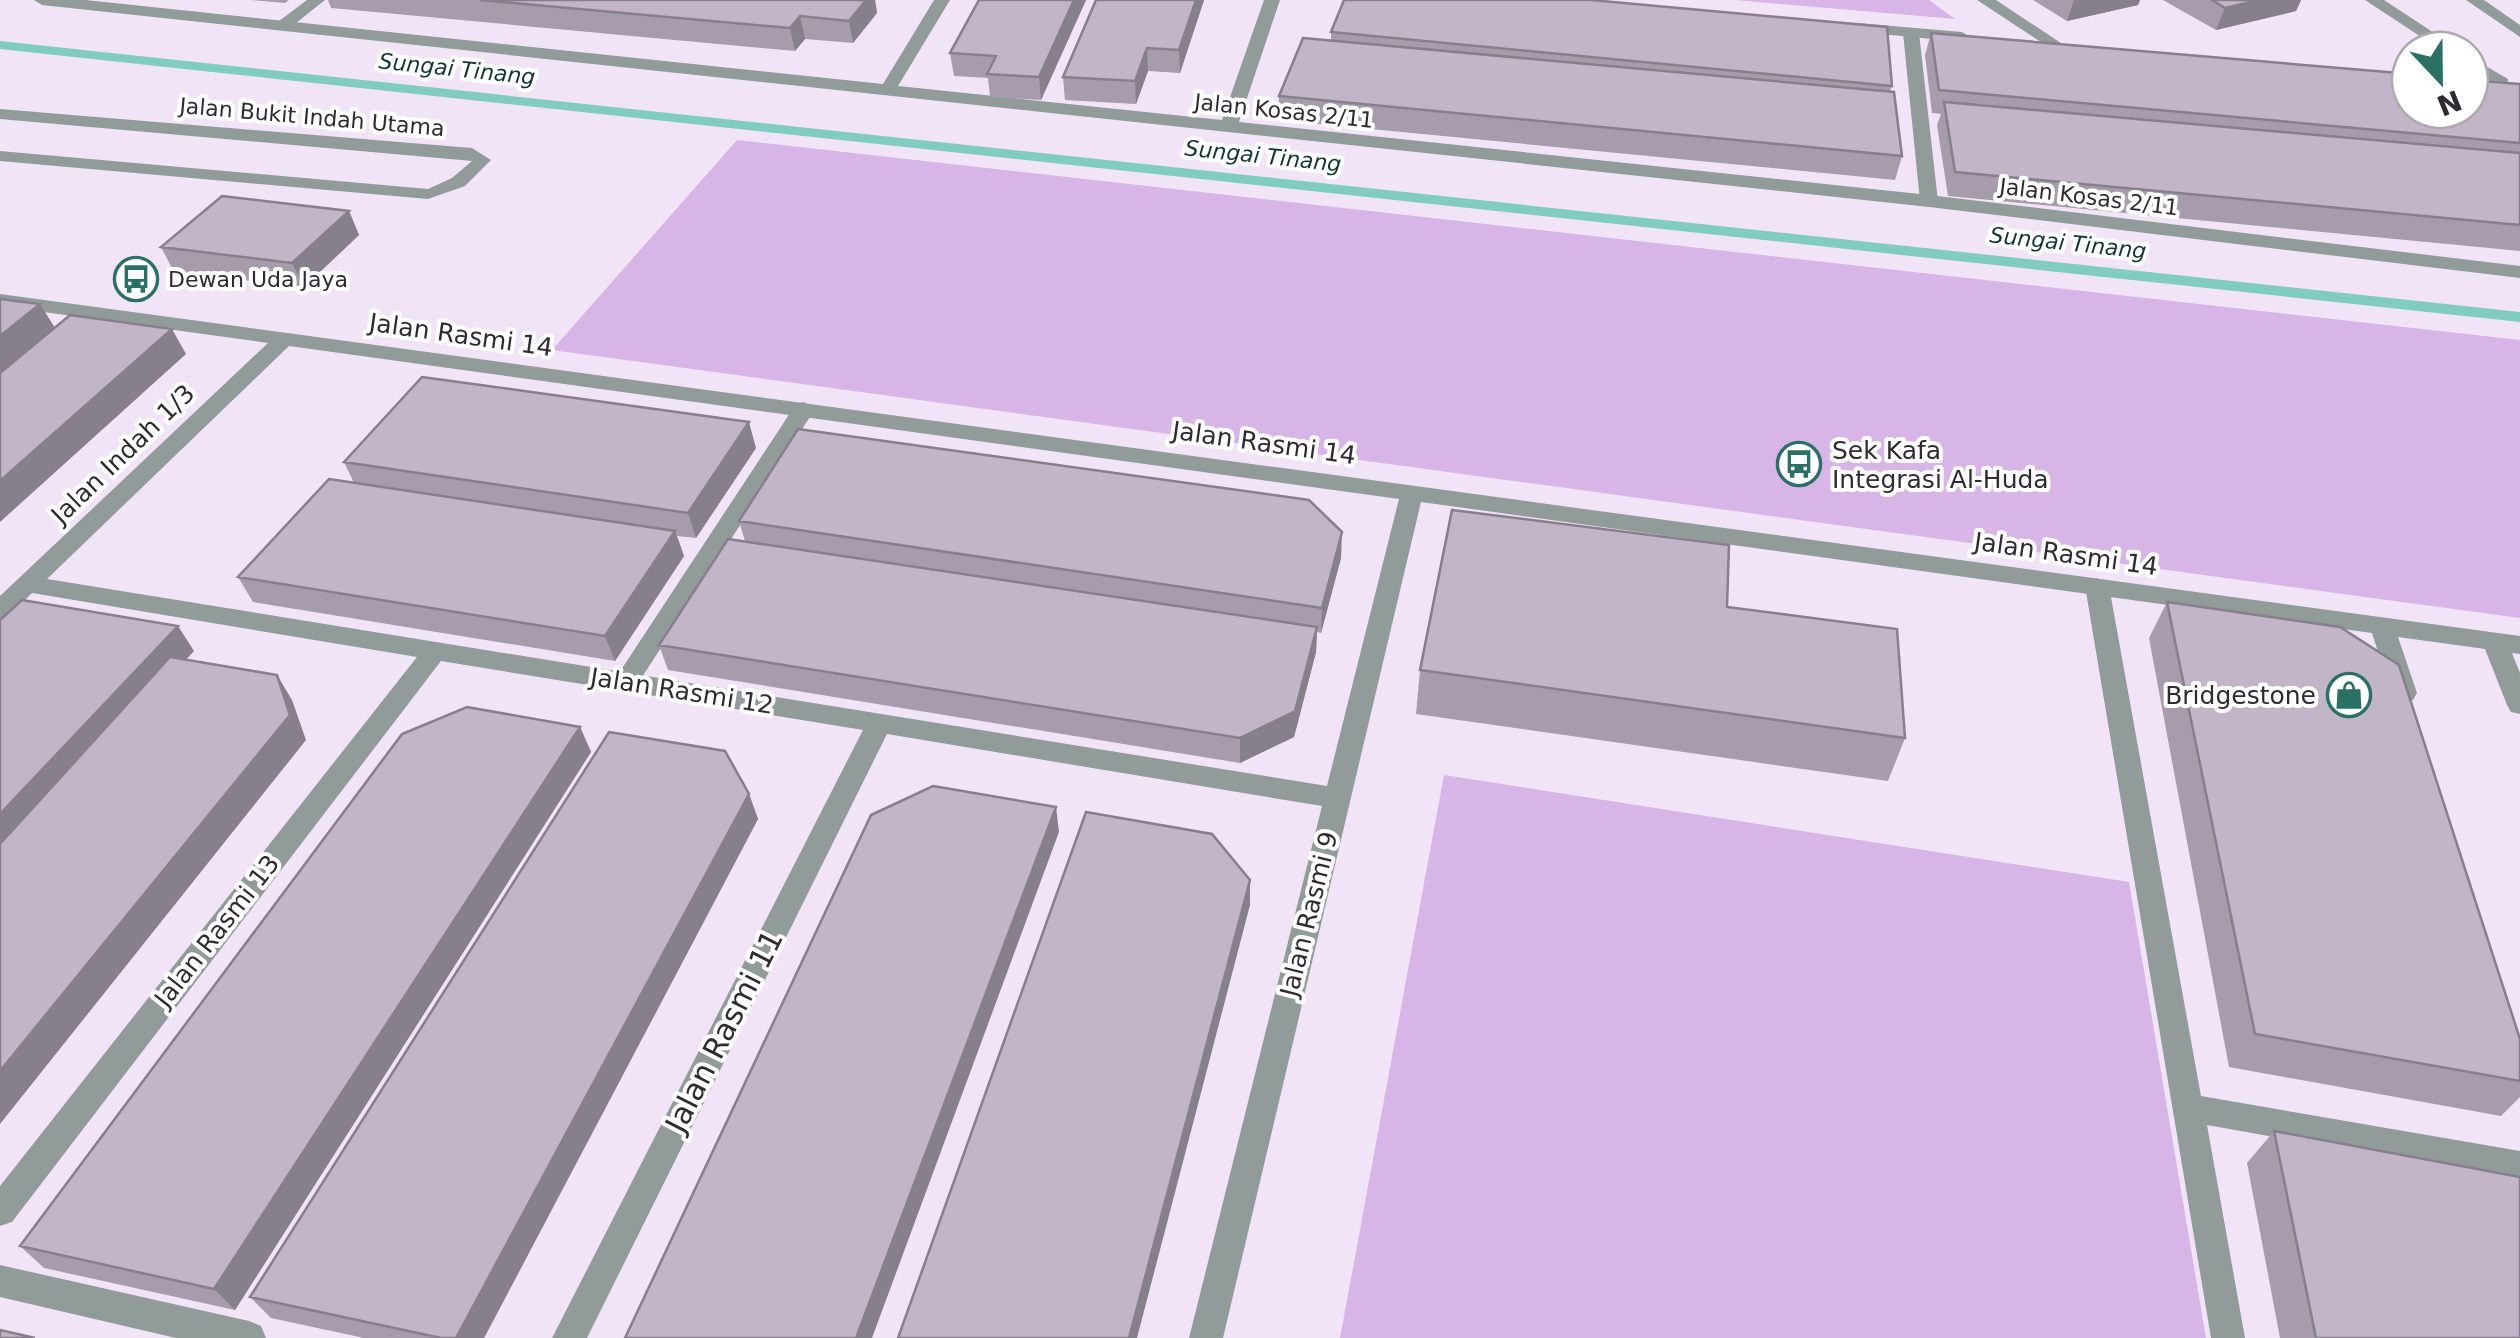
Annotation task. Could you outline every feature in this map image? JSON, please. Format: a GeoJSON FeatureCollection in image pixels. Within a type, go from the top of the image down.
{"type":"FeatureCollection","features":[{"type":"Feature","properties":{"kind":"street","name":"Jalan Kosas 2/11"},"geometry":{"type":"LineString","coordinates":[[42,0],[1929,201],[2520,272]]}},
{"type":"Feature","properties":{"kind":"street"},"geometry":{"type":"LineString","coordinates":[[285,24],[317,0]]}},
{"type":"Feature","properties":{"kind":"street"},"geometry":{"type":"LineString","coordinates":[[887,91],[942,0]]}},
{"type":"Feature","properties":{"kind":"street"},"geometry":{"type":"LineString","coordinates":[[1228,128],[1272,0]]}},
{"type":"Feature","properties":{"kind":"street"},"geometry":{"type":"LineString","coordinates":[[1985,0],[2056,46]]}},
{"type":"Feature","properties":{"kind":"street"},"geometry":{"type":"LineString","coordinates":[[2373,0],[2420,30]]}},
{"type":"Feature","properties":{"kind":"street"},"geometry":{"type":"LineString","coordinates":[[2474,0],[2520,32]]}},
{"type":"Feature","properties":{"kind":"street"},"geometry":{"type":"LineString","coordinates":[[1832,26],[1984,39]]}},
{"type":"Feature","properties":{"kind":"street"},"geometry":{"type":"LineString","coordinates":[[1911,33],[1929,201]]}},
{"type":"Feature","properties":{"kind":"street"},"geometry":{"type":"LineString","coordinates":[[2020,42],[2076,47]]}},
{"type":"Feature","properties":{"kind":"street","name":"Jalan Bukit Indah Utama"},"geometry":{"type":"LineString","coordinates":[[0,114],[472,153],[482,160],[478,168],[446,190],[428,194],[0,156]]}},
{"type":"Feature","properties":{"kind":"street","name":"Jalan Rasmi 14"},"geometry":{"type":"LineString","coordinates":[[0,300],[1412,490],[2508,643]]}},
{"type":"Feature","properties":{"kind":"street","name":"Jalan Indah 1/3"},"geometry":{"type":"LineString","coordinates":[[0,610],[284,339]]}},
{"type":"Feature","properties":{"kind":"street"},"geometry":{"type":"LineString","coordinates":[[626,682],[804,408]]}},
{"type":"Feature","properties":{"kind":"street","name":"Jalan Rasmi 9"},"geometry":{"type":"LineString","coordinates":[[1206,1338],[1412,490]]}},
{"type":"Feature","properties":{"kind":"street","name":"Jalan Rasmi 12"},"geometry":{"type":"LineString","coordinates":[[26,584],[1337,798]]}},
{"type":"Feature","properties":{"kind":"street"},"geometry":{"type":"LineString","coordinates":[[2097,586],[2228,1338]]}},
{"type":"Feature","properties":{"kind":"street"},"geometry":{"type":"LineString","coordinates":[[2382,625],[2413,719]]}},
{"type":"Feature","properties":{"kind":"street"},"geometry":{"type":"LineString","coordinates":[[2508,643],[2520,705]]}},
{"type":"Feature","properties":{"kind":"street","name":"Jalan Rasmi 13"},"geometry":{"type":"LineString","coordinates":[[0,1211],[435,651]]}},
{"type":"Feature","properties":{"kind":"street","name":"Jalan Rasmi 11"},"geometry":{"type":"LineString","coordinates":[[570,1338],[879,724]]}},
{"type":"Feature","properties":{"kind":"street"},"geometry":{"type":"LineString","coordinates":[[2188,1108],[2520,1166]]}},
{"type":"Feature","properties":{"kind":"street"},"geometry":{"type":"LineString","coordinates":[[0,1281],[250,1338]]}},
{"type":"Feature","properties":{"kind":"shaded area"},"geometry":{"type":"Polygon","coordinates":[[[1735,0],[1929,0],[1955,19],[1735,0]]]}},
{"type":"Feature","properties":{"kind":"shaded area"},"geometry":{"type":"Polygon","coordinates":[[[737,140],[2520,340],[2520,618],[552,350],[737,140]]]}},
{"type":"Feature","properties":{"kind":"shaded area"},"geometry":{"type":"Polygon","coordinates":[[[1444,775],[2129,882],[2206,1338],[1340,1338],[1444,775]]]}},
{"type":"Feature","properties":{"kind":"building"},"geometry":{"type":"Polygon","coordinates":[[[480,0],[866,0],[849,21],[800,16],[790,28],[480,0]]]}},
{"type":"Feature","properties":{"kind":"building"},"geometry":{"type":"Polygon","coordinates":[[[979,0],[1074,0],[1039,77],[987,74],[996,56],[950,53],[979,0]]]}},
{"type":"Feature","properties":{"kind":"building"},"geometry":{"type":"Polygon","coordinates":[[[1096,0],[1196,0],[1179,50],[1147,48],[1135,81],[1063,77],[1096,0]]]}},
{"type":"Feature","properties":{"kind":"building"},"geometry":{"type":"Polygon","coordinates":[[[1344,0],[1591,0],[1887,27],[1892,86],[1331,32],[1344,0]]]}},
{"type":"Feature","properties":{"kind":"building"},"geometry":{"type":"Polygon","coordinates":[[[2212,0],[2259,0],[2225,8],[2212,0]]]}},
{"type":"Feature","properties":{"kind":"building"},"geometry":{"type":"Polygon","coordinates":[[[1931,33],[2390,72],[2390,130],[2490,130],[2490,82],[2520,84],[2520,143],[1939,90],[1931,33]]]}},
{"type":"Feature","properties":{"kind":"building"},"geometry":{"type":"Polygon","coordinates":[[[1303,38],[1894,92],[1902,156],[1279,96],[1303,38]]]}},
{"type":"Feature","properties":{"kind":"building"},"geometry":{"type":"Polygon","coordinates":[[[1944,102],[2520,153],[2520,225],[1955,172],[1944,102]]]}},
{"type":"Feature","properties":{"kind":"building"},"geometry":{"type":"Polygon","coordinates":[[[222,196],[349,211],[292,263],[161,247],[222,196]]]}},
{"type":"Feature","properties":{"kind":"building"},"geometry":{"type":"Polygon","coordinates":[[[0,299],[40,304],[0,336],[0,299]]]}},
{"type":"Feature","properties":{"kind":"building"},"geometry":{"type":"Polygon","coordinates":[[[70,315],[172,329],[0,481],[0,373],[70,315]]]}},
{"type":"Feature","properties":{"kind":"building"},"geometry":{"type":"Polygon","coordinates":[[[422,377],[749,422],[688,513],[344,462],[422,377]]]}},
{"type":"Feature","properties":{"kind":"building"},"geometry":{"type":"Polygon","coordinates":[[[798,429],[1309,500],[1342,532],[1322,608],[739,521],[798,429]]]}},
{"type":"Feature","properties":{"kind":"building"},"geometry":{"type":"Polygon","coordinates":[[[329,479],[675,531],[605,636],[238,577],[329,479]]]}},
{"type":"Feature","properties":{"kind":"building"},"geometry":{"type":"Polygon","coordinates":[[[1452,510],[1729,545],[1727,607],[1897,629],[1905,738],[1420,670],[1452,510]]]}},
{"type":"Feature","properties":{"kind":"building"},"geometry":{"type":"Polygon","coordinates":[[[728,539],[1317,627],[1295,711],[1240,738],[659,645],[728,539]]]}},
{"type":"Feature","properties":{"kind":"building"},"geometry":{"type":"Polygon","coordinates":[[[22,600],[178,626],[0,814],[0,620],[22,600]]]}},
{"type":"Feature","properties":{"kind":"building"},"geometry":{"type":"Polygon","coordinates":[[[2167,602],[2340,627],[2399,665],[2520,1039],[2520,1081],[2255,1034],[2167,602]]]}},
{"type":"Feature","properties":{"kind":"building"},"geometry":{"type":"Polygon","coordinates":[[[170,657],[277,675],[290,715],[0,1071],[0,844],[170,657]]]}},
{"type":"Feature","properties":{"kind":"building"},"geometry":{"type":"Polygon","coordinates":[[[467,707],[580,727],[214,1289],[20,1246],[402,734],[467,707]]]}},
{"type":"Feature","properties":{"kind":"building"},"geometry":{"type":"Polygon","coordinates":[[[609,732],[725,751],[749,794],[456,1338],[250,1297],[609,732]]]}},
{"type":"Feature","properties":{"kind":"building"},"geometry":{"type":"Polygon","coordinates":[[[933,786],[1056,807],[856,1338],[625,1338],[871,815],[933,786]]]}},
{"type":"Feature","properties":{"kind":"building"},"geometry":{"type":"Polygon","coordinates":[[[1086,812],[1212,834],[1250,880],[1129,1338],[898,1338],[1086,812]]]}},
{"type":"Feature","properties":{"kind":"building"},"geometry":{"type":"Polygon","coordinates":[[[2274,1131],[2520,1177],[2520,1338],[2316,1338],[2274,1131]]]}},
{"type":"Feature","properties":{"kind":"building"},"geometry":{"type":"Polygon","coordinates":[[[0,1330],[35,1338],[0,1338],[0,1330]]]}},
{"type":"Feature","properties":{"kind":"waterway","name":"Sungai Tinang"},"geometry":{"type":"LineString","coordinates":[[0,45],[2520,317]]}},
{"type":"Feature","properties":{"kind":"place","name":"Dewan Uda Jaya"},"geometry":{"type":"Point","coordinates":[136,279]}},
{"type":"Feature","properties":{"kind":"place","name":"Sek Kafa Integrasi Al-Huda"},"geometry":{"type":"Point","coordinates":[1799,464]}},
{"type":"Feature","properties":{"kind":"place","name":"Bridgestone"},"geometry":{"type":"Point","coordinates":[2349,695]}}]}
